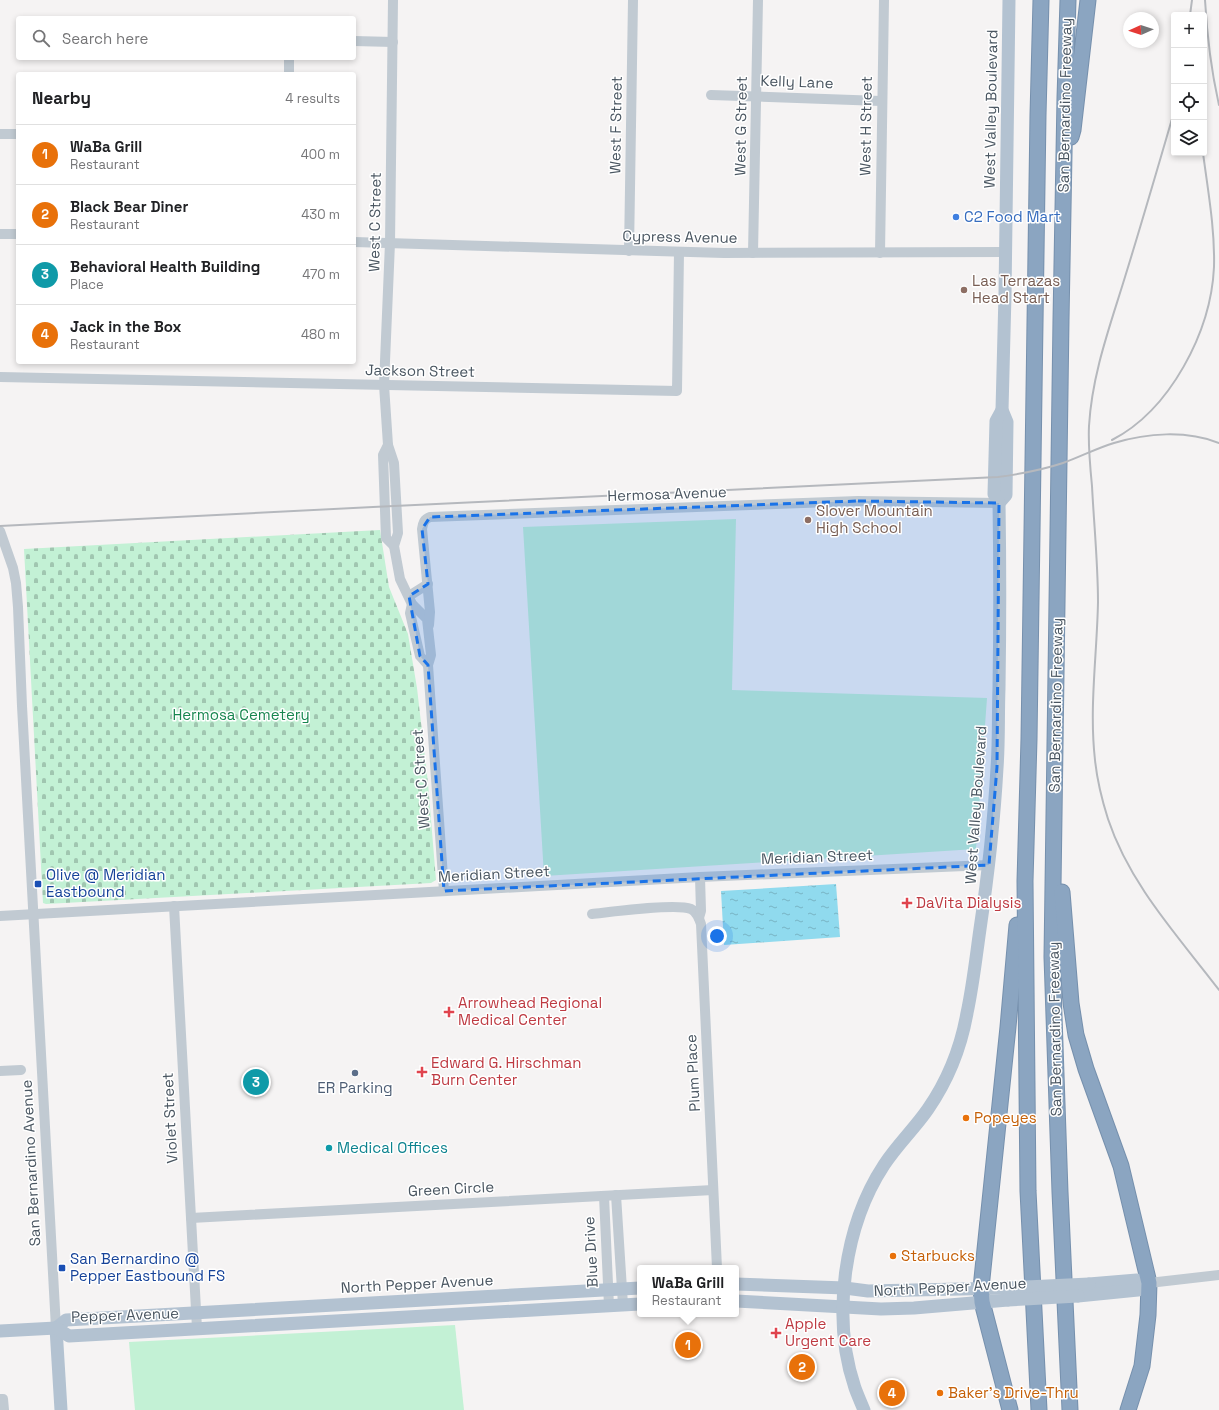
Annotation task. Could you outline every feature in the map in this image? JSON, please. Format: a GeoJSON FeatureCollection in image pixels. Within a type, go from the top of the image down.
{"type":"FeatureCollection","features":[{"type":"Feature","properties":{"kind":"highway","name":"San Bernardino Freeway"},"geometry":{"type":"LineString","coordinates":[[1039,1410],[1028,1191],[1025,880],[1029,739],[1038,108],[1041,0]]}},
{"type":"Feature","properties":{"kind":"highway","name":"San Bernardino Freeway"},"geometry":{"type":"LineString","coordinates":[[1068,0],[1065,98],[1052,957],[1060,1192],[1070,1410]]}},
{"type":"Feature","properties":{"kind":"highway"},"geometry":{"type":"LineString","coordinates":[[1064,163],[1073,130],[1088,0]]}},
{"type":"Feature","properties":{"kind":"highway"},"geometry":{"type":"LineString","coordinates":[[1055,808],[1071,1002],[1076,1034],[1086,1069],[1121,1166],[1149,1283],[1147,1333],[1142,1366],[1128,1410]]}},
{"type":"Feature","properties":{"kind":"highway"},"geometry":{"type":"LineString","coordinates":[[1010,1410],[981,1295],[1008,1027],[1016,926],[1025,880]]}},
{"type":"Feature","properties":{"kind":"main road","name":"West Valley Boulevard"},"geometry":{"type":"LineString","coordinates":[[864,1410],[855,1388],[846,1352],[843,1306],[849,1251],[859,1216],[871,1185],[893,1153],[928,1110],[945,1080],[959,1049],[973,984],[989,865],[997,767],[1000,588],[999,503],[1006,494],[1008,422],[1002,410],[1006,252],[1009,0]]}},
{"type":"Feature","properties":{"kind":"main road","name":"North Pepper Avenue"},"geometry":{"type":"LineString","coordinates":[[739,1284],[981,1295],[1088,1290],[1138,1280],[1149,1283]]}},
{"type":"Feature","properties":{"kind":"main road","name":"North Pepper Avenue"},"geometry":{"type":"LineString","coordinates":[[196,1312],[637,1288]]}},
{"type":"Feature","properties":{"kind":"main road","name":"North Pepper Avenue"},"geometry":{"type":"LineString","coordinates":[[739,1301],[881,1309],[914,1308],[981,1295]]}},
{"type":"Feature","properties":{"kind":"main road"},"geometry":{"type":"LineString","coordinates":[[197,1328],[637,1304]]}},
{"type":"Feature","properties":{"kind":"main road","name":"Pepper Avenue"},"geometry":{"type":"LineString","coordinates":[[0,1332],[56,1328],[66,1320],[196,1312]]}},
{"type":"Feature","properties":{"kind":"main road","name":"Pepper Avenue"},"geometry":{"type":"LineString","coordinates":[[56,1328],[69,1336],[197,1328]]}},
{"type":"Feature","properties":{"kind":"main road","name":"San Bernardino Avenue"},"geometry":{"type":"LineString","coordinates":[[56,1328],[61,1410]]}},
{"type":"Feature","properties":{"kind":"street","name":"West C Street"},"geometry":{"type":"LineString","coordinates":[[393,0],[390,243],[384,385],[388,445],[394,464],[398,533],[394,546],[400,579],[411,600],[427,619],[429,629],[431,655],[428,665],[444,891]]}},
{"type":"Feature","properties":{"kind":"street","name":"West F Street"},"geometry":{"type":"LineString","coordinates":[[629,251],[633,0]]}},
{"type":"Feature","properties":{"kind":"street","name":"West G Street"},"geometry":{"type":"LineString","coordinates":[[753,253],[758,0]]}},
{"type":"Feature","properties":{"kind":"street","name":"West H Street"},"geometry":{"type":"LineString","coordinates":[[880,253],[881,101],[884,0]]}},
{"type":"Feature","properties":{"kind":"street"},"geometry":{"type":"LineString","coordinates":[[356,41],[393,42]]}},
{"type":"Feature","properties":{"kind":"street"},"geometry":{"type":"LineString","coordinates":[[288,72],[289,60]]}},
{"type":"Feature","properties":{"kind":"street","name":"Kelly Lane"},"geometry":{"type":"LineString","coordinates":[[711,95],[881,101]]}},
{"type":"Feature","properties":{"kind":"street"},"geometry":{"type":"LineString","coordinates":[[0,134],[16,134]]}},
{"type":"Feature","properties":{"kind":"street"},"geometry":{"type":"LineString","coordinates":[[0,234],[16,234]]}},
{"type":"Feature","properties":{"kind":"street","name":"Cypress Avenue"},"geometry":{"type":"LineString","coordinates":[[356,242],[679,252],[1006,252]]}},
{"type":"Feature","properties":{"kind":"street","name":"Jackson Street"},"geometry":{"type":"LineString","coordinates":[[0,377],[677,391],[679,252]]}},
{"type":"Feature","properties":{"kind":"street","name":"Hermosa Avenue"},"geometry":{"type":"LineString","coordinates":[[428,584],[422,529],[426,519],[430,517],[858,501],[999,503]]}},
{"type":"Feature","properties":{"kind":"street","name":"San Bernardino Avenue"},"geometry":{"type":"LineString","coordinates":[[0,531],[13,568],[18,607],[56,1328]]}},
{"type":"Feature","properties":{"kind":"street"},"geometry":{"type":"LineString","coordinates":[[411,600],[428,584]]}},
{"type":"Feature","properties":{"kind":"street"},"geometry":{"type":"LineString","coordinates":[[428,584],[430,612],[429,629]]}},
{"type":"Feature","properties":{"kind":"street","name":"West C Street"},"geometry":{"type":"LineString","coordinates":[[411,600],[410,614],[420,656],[428,665]]}},
{"type":"Feature","properties":{"kind":"street","name":"Meridian Street"},"geometry":{"type":"LineString","coordinates":[[0,916],[700,877],[989,865]]}},
{"type":"Feature","properties":{"kind":"street","name":"Plum Place"},"geometry":{"type":"LineString","coordinates":[[700,877],[701,911],[699,918],[701,924],[717,1265]]}},
{"type":"Feature","properties":{"kind":"street","name":"Violet Street"},"geometry":{"type":"LineString","coordinates":[[174,906],[197,1328]]}},
{"type":"Feature","properties":{"kind":"street"},"geometry":{"type":"LineString","coordinates":[[592,914],[624,910],[680,907],[689,909],[699,918]]}},
{"type":"Feature","properties":{"kind":"street"},"geometry":{"type":"LineString","coordinates":[[0,1070],[21,1070]]}},
{"type":"Feature","properties":{"kind":"street","name":"Green Circle"},"geometry":{"type":"LineString","coordinates":[[191,1218],[713,1190]]}},
{"type":"Feature","properties":{"kind":"street","name":"Blue Drive"},"geometry":{"type":"LineString","coordinates":[[616,1195],[623,1305]]}},
{"type":"Feature","properties":{"kind":"street","name":"Blue Drive"},"geometry":{"type":"LineString","coordinates":[[604,1196],[609,1306]]}},
{"type":"Feature","properties":{"kind":"street"},"geometry":{"type":"LineString","coordinates":[[1149,1283],[1219,1276]]}},
{"type":"Feature","properties":{"kind":"street"},"geometry":{"type":"LineString","coordinates":[[0,1399],[3,1399],[4,1410]]}},
{"type":"Feature","properties":{"kind":"highlighted area"},"geometry":{"type":"Polygon","coordinates":[[[858,501],[999,503],[997,767],[989,865],[444,891],[428,665],[420,656],[409,596],[428,584],[422,529],[430,517],[858,501]]]}},
{"type":"Feature","properties":{"kind":"green space"},"geometry":{"type":"Polygon","coordinates":[[[736,519],[732,690],[987,698],[976,849],[544,876],[523,527],[736,519]]]}},
{"type":"Feature","properties":{"kind":"green space","name":"Hermosa Cemetery"},"geometry":{"type":"Polygon","coordinates":[[[380,530],[389,587],[408,634],[417,688],[428,783],[436,880],[431,883],[43,903],[24,549],[380,530]]]}},
{"type":"Feature","properties":{"kind":"green space"},"geometry":{"type":"Polygon","coordinates":[[[455,1325],[464,1410],[135,1410],[129,1342],[455,1325]]]}},
{"type":"Feature","properties":{"kind":"water"},"geometry":{"type":"Polygon","coordinates":[[[836,884],[840,937],[724,945],[721,891],[836,884]]]}},
{"type":"Feature","properties":{"kind":"railway"},"geometry":{"type":"LineString","coordinates":[[1190,12],[1192,0]]}},
{"type":"Feature","properties":{"kind":"railway"},"geometry":{"type":"LineString","coordinates":[[1205,0],[1210,52],[1219,105]]}},
{"type":"Feature","properties":{"kind":"railway"},"geometry":{"type":"LineString","coordinates":[[1172,120],[1138,236],[1102,350],[1091,407],[1089,448],[1097,559],[1098,602],[1093,701],[1093,740],[1100,790],[1108,819],[1117,843],[1129,866],[1156,909],[1219,990]]}},
{"type":"Feature","properties":{"kind":"railway"},"geometry":{"type":"LineString","coordinates":[[1112,440],[1133,427],[1152,409],[1169,389],[1184,367],[1196,342],[1205,317],[1211,292],[1214,253],[1211,210],[1203,156]]}},
{"type":"Feature","properties":{"kind":"railway"},"geometry":{"type":"LineString","coordinates":[[0,526],[998,477],[1031,472],[1069,461],[1108,445],[1140,437],[1166,434],[1180,435],[1193,436],[1219,443]]}},
{"type":"Feature","properties":{"kind":"place","name":"C2 Food Mart"},"geometry":{"type":"Point","coordinates":[956,217]}},
{"type":"Feature","properties":{"kind":"place","name":"Las Terrazas Head Start"},"geometry":{"type":"Point","coordinates":[964,290]}},
{"type":"Feature","properties":{"kind":"place","name":"Slover Mountain High School"},"geometry":{"type":"Point","coordinates":[808,520]}},
{"type":"Feature","properties":{"kind":"place","name":"Olive @ Meridian Eastbound"},"geometry":{"type":"Point","coordinates":[38,884]}},
{"type":"Feature","properties":{"kind":"place","name":"DaVita Dialysis"},"geometry":{"type":"Point","coordinates":[907,903]}},
{"type":"Feature","properties":{"kind":"place","name":"Arrowhead Regional Medical Center"},"geometry":{"type":"Point","coordinates":[449,1012]}},
{"type":"Feature","properties":{"kind":"place","name":"Edward G. Hirschman Burn Center"},"geometry":{"type":"Point","coordinates":[422,1072]}},
{"type":"Feature","properties":{"kind":"place","name":"ER Parking"},"geometry":{"type":"Point","coordinates":[355,1073]}},
{"type":"Feature","properties":{"kind":"place","name":"Behavioral Health Building"},"geometry":{"type":"Point","coordinates":[256,1082]}},
{"type":"Feature","properties":{"kind":"place","name":"Popeyes"},"geometry":{"type":"Point","coordinates":[966,1118]}},
{"type":"Feature","properties":{"kind":"place","name":"Medical Offices"},"geometry":{"type":"Point","coordinates":[329,1148]}},
{"type":"Feature","properties":{"kind":"place","name":"Starbucks"},"geometry":{"type":"Point","coordinates":[893,1256]}},
{"type":"Feature","properties":{"kind":"place","name":"San Bernardino @ Pepper Eastbound FS"},"geometry":{"type":"Point","coordinates":[62,1268]}},
{"type":"Feature","properties":{"kind":"place","name":"Apple Urgent Care"},"geometry":{"type":"Point","coordinates":[776,1333]}},
{"type":"Feature","properties":{"kind":"place","name":"WaBa Grill"},"geometry":{"type":"Point","coordinates":[688,1345]}},
{"type":"Feature","properties":{"kind":"place","name":"Black Bear Diner"},"geometry":{"type":"Point","coordinates":[802,1367]}},
{"type":"Feature","properties":{"kind":"place","name":"Jack in the Box"},"geometry":{"type":"Point","coordinates":[892,1393]}},
{"type":"Feature","properties":{"kind":"place","name":"Baker's Drive-Thru"},"geometry":{"type":"Point","coordinates":[940,1393]}}]}
